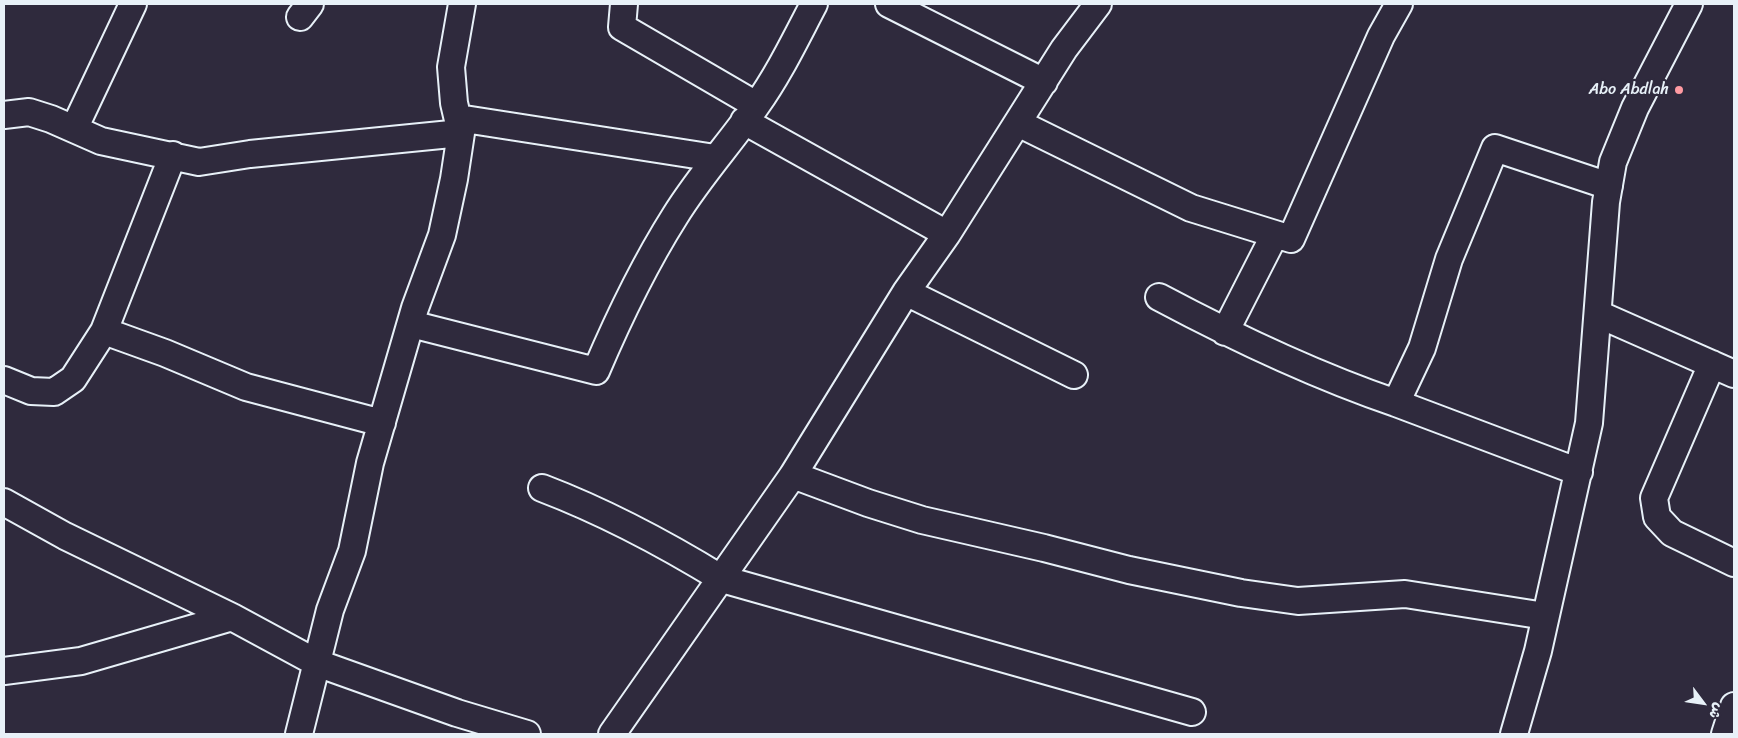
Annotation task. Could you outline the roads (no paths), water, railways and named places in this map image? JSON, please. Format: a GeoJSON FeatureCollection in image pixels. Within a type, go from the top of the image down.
{"type":"FeatureCollection","features":[{"type":"Feature","properties":{"kind":"street"},"geometry":{"type":"LineString","coordinates":[[74,129],[133,4]]}},
{"type":"Feature","properties":{"kind":"street"},"geometry":{"type":"LineString","coordinates":[[299,734],[330,610],[352,551],[370,463],[411,324],[442,235],[454,178],[459,125],[451,67],[462,4]]}},
{"type":"Feature","properties":{"kind":"street"},"geometry":{"type":"LineString","coordinates":[[624,4],[622,27],[750,113],[947,234]]}},
{"type":"Feature","properties":{"kind":"street"},"geometry":{"type":"LineString","coordinates":[[411,324],[596,371],[626,302],[675,215],[715,158],[750,113],[789,51],[814,4]]}},
{"type":"Feature","properties":{"kind":"street"},"geometry":{"type":"LineString","coordinates":[[889,4],[1044,82]]}},
{"type":"Feature","properties":{"kind":"street"},"geometry":{"type":"LineString","coordinates":[[612,734],[793,475],[906,292],[947,234],[1064,49],[1098,4]]}},
{"type":"Feature","properties":{"kind":"street"},"geometry":{"type":"LineString","coordinates":[[1018,122],[1191,208],[1292,239],[1381,36],[1399,4]]}},
{"type":"Feature","properties":{"kind":"street"},"geometry":{"type":"LineString","coordinates":[[1514,734],[1538,651],[1589,422],[1609,186],[1613,162],[1635,108],[1689,4]]}},
{"type":"Feature","properties":{"kind":"street"},"geometry":{"type":"LineString","coordinates":[[4,114],[29,112],[101,141],[199,162],[459,125],[715,158]]}},
{"type":"Feature","properties":{"kind":"street"},"geometry":{"type":"LineString","coordinates":[[1396,403],[1422,348],[1449,259],[1495,148],[1609,186]]}},
{"type":"Feature","properties":{"kind":"street"},"geometry":{"type":"LineString","coordinates":[[4,380],[31,391],[54,392],[73,379],[104,331],[173,155]]}},
{"type":"Feature","properties":{"kind":"street"},"geometry":{"type":"LineString","coordinates":[[1226,332],[1275,234]]}},
{"type":"Feature","properties":{"kind":"street"},"geometry":{"type":"LineString","coordinates":[[906,292],[1074,375]]}},
{"type":"Feature","properties":{"kind":"street"},"geometry":{"type":"LineString","coordinates":[[1159,297],[1226,332],[1338,383],[1579,472]]}},
{"type":"Feature","properties":{"kind":"street"},"geometry":{"type":"LineString","coordinates":[[1598,314],[1723,369],[1654,498],[1657,517],[1672,532],[1734,563]]}},
{"type":"Feature","properties":{"kind":"street"},"geometry":{"type":"LineString","coordinates":[[104,331],[166,353],[246,387],[382,423]]}},
{"type":"Feature","properties":{"kind":"street"},"geometry":{"type":"LineString","coordinates":[[793,475],[868,503],[922,520],[1121,568],[1241,594],[1298,601],[1405,594],[1545,616]]}},
{"type":"Feature","properties":{"kind":"street"},"geometry":{"type":"LineString","coordinates":[[542,488],[572,500],[674,549],[722,579],[1192,712]]}},
{"type":"Feature","properties":{"kind":"street"},"geometry":{"type":"LineString","coordinates":[[4,502],[65,536],[232,617],[318,663],[457,714],[527,734]]}},
{"type":"Feature","properties":{"kind":"street"},"geometry":{"type":"LineString","coordinates":[[4,671],[81,661],[232,617]]}},
{"type":"Feature","properties":{"kind":"street"},"geometry":{"type":"LineString","coordinates":[[1725,734],[1734,706]]}},
{"type":"Feature","properties":{"kind":"place","name":"Abo Abdlah"},"geometry":{"type":"Point","coordinates":[1679,90]}}]}
